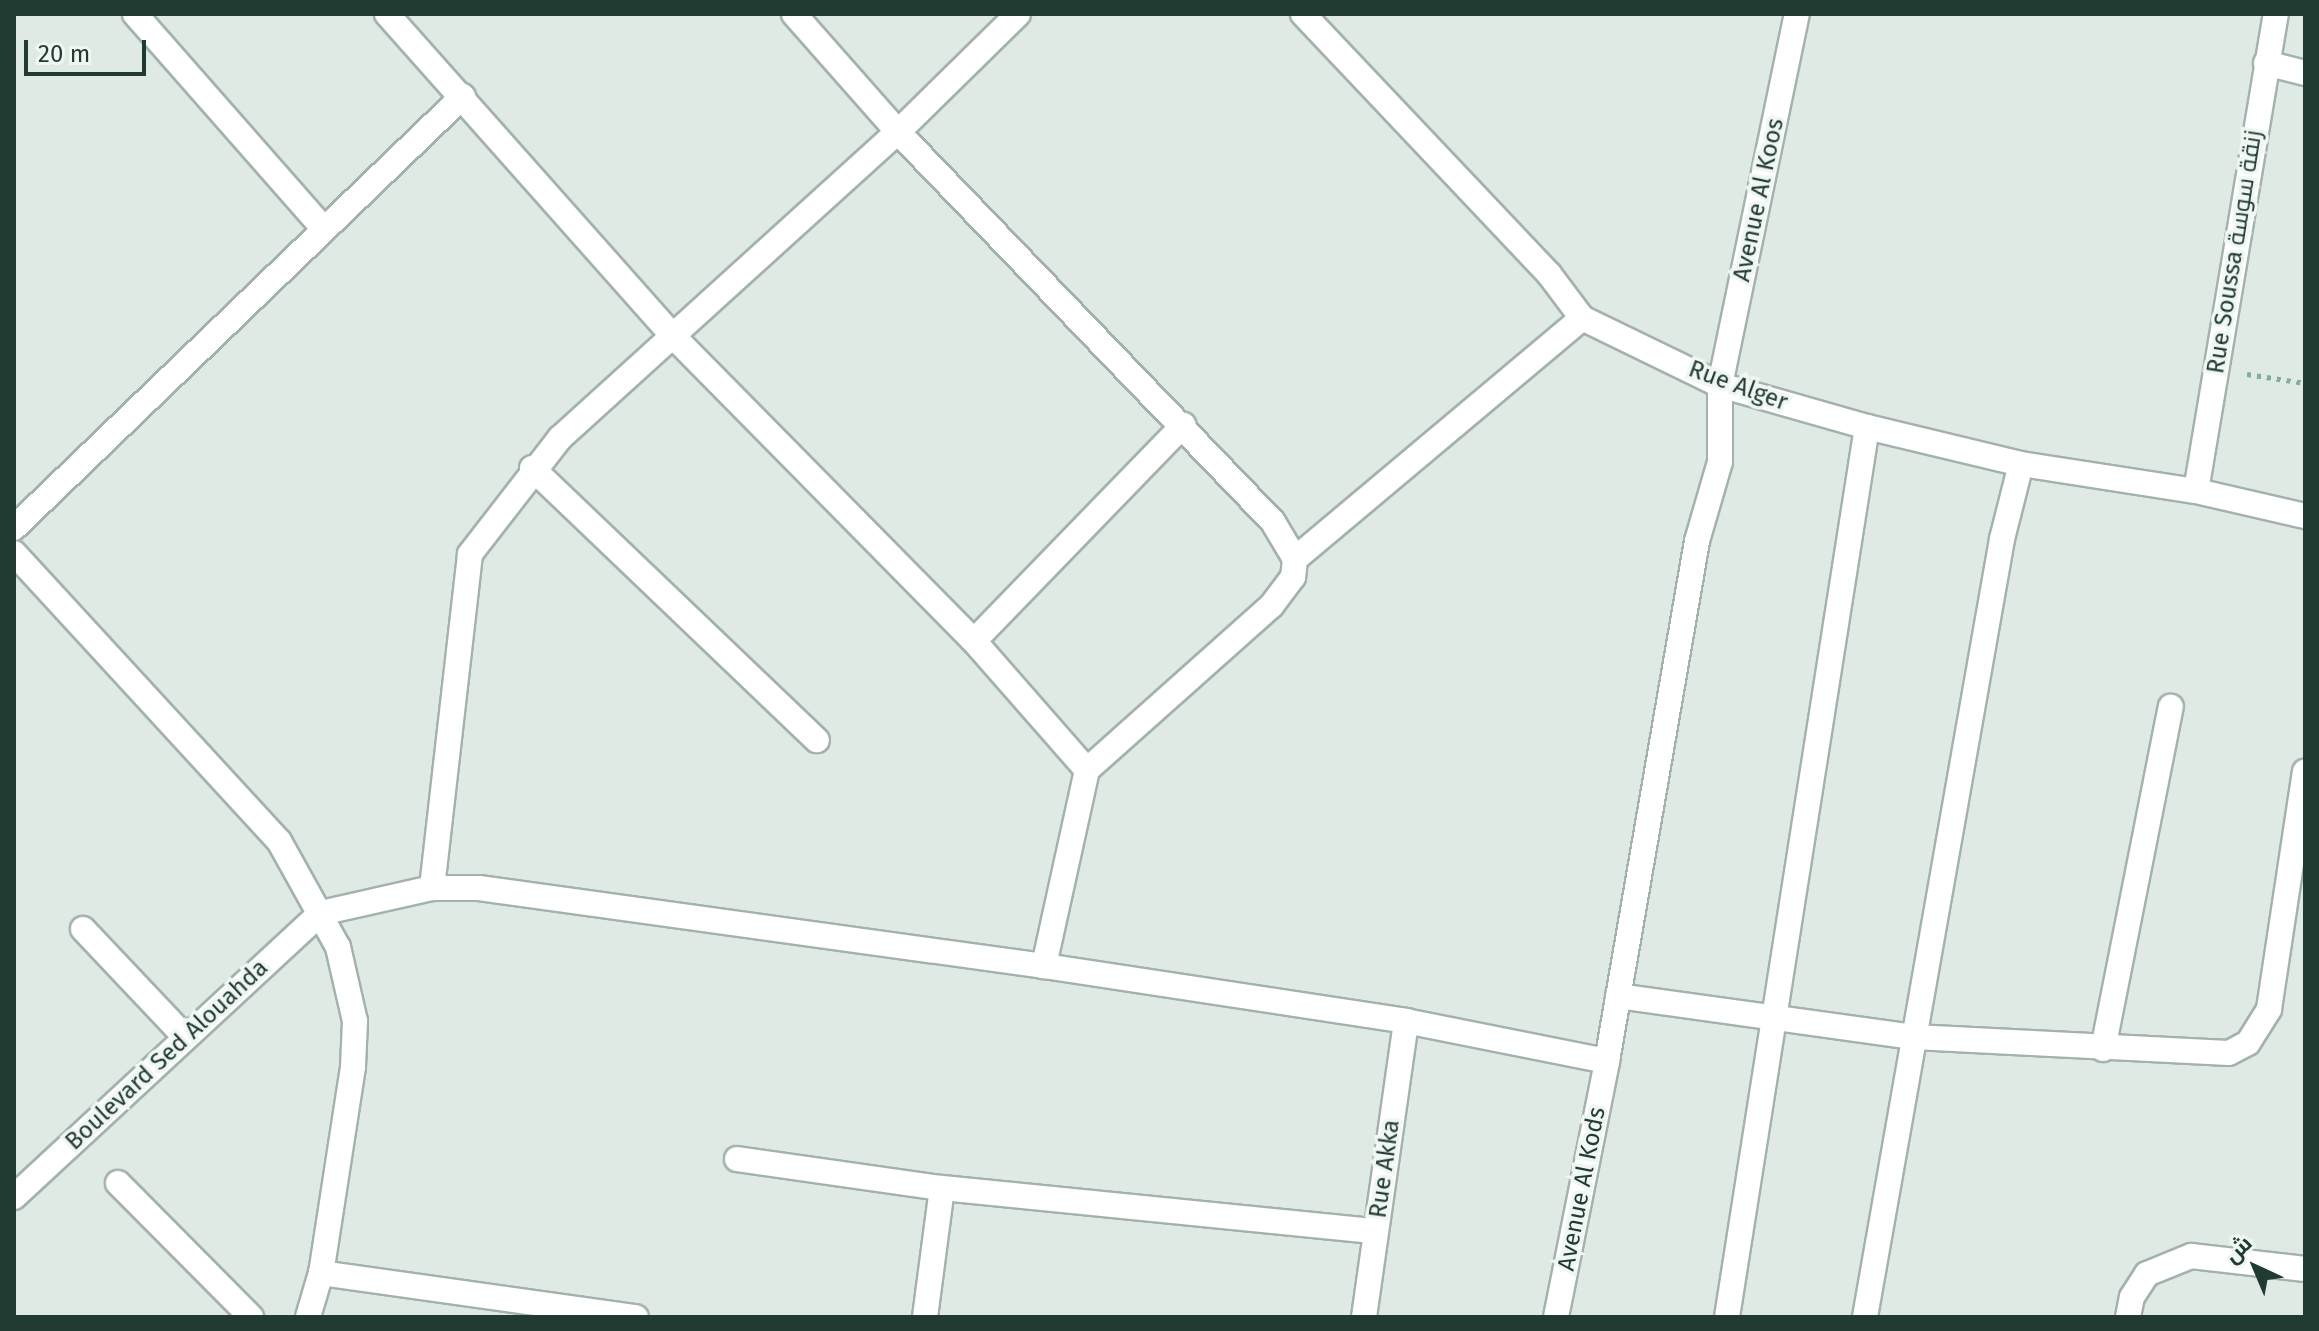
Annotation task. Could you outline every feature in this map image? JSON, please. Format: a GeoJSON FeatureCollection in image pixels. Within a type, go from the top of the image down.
{"type":"FeatureCollection","features":[{"type":"Feature","properties":{"kind":"street"},"geometry":{"type":"LineString","coordinates":[[135,14],[324,229]]}},
{"type":"Feature","properties":{"kind":"street"},"geometry":{"type":"LineString","coordinates":[[387,14],[674,337],[974,641],[1087,770]]}},
{"type":"Feature","properties":{"kind":"street"},"geometry":{"type":"LineString","coordinates":[[794,14],[898,132],[1273,522],[1295,559],[1293,577],[1271,606],[1087,770],[1044,966]]}},
{"type":"Feature","properties":{"kind":"street"},"geometry":{"type":"LineString","coordinates":[[432,888],[470,554],[532,468],[898,132],[1018,14]]}},
{"type":"Feature","properties":{"kind":"street","name":"Rue Alger"},"geometry":{"type":"LineString","coordinates":[[1303,14],[1549,274],[1582,318],[1720,385],[1867,427],[2021,464],[2196,491],[2305,516]]}},
{"type":"Feature","properties":{"kind":"street","name":"Avenue Al Koos"},"geometry":{"type":"LineString","coordinates":[[1618,996],[1697,541],[1720,462],[1720,385],[1797,14]]}},
{"type":"Feature","properties":{"kind":"street","name":"Rue Soussa زنقة سوسة"},"geometry":{"type":"LineString","coordinates":[[2196,491],[2276,14]]}},
{"type":"Feature","properties":{"kind":"street"},"geometry":{"type":"LineString","coordinates":[[2266,63],[2305,73]]}},
{"type":"Feature","properties":{"kind":"street"},"geometry":{"type":"LineString","coordinates":[[14,528],[463,96]]}},
{"type":"Feature","properties":{"kind":"street"},"geometry":{"type":"LineString","coordinates":[[1295,559],[1582,318]]}},
{"type":"Feature","properties":{"kind":"street"},"geometry":{"type":"LineString","coordinates":[[974,641],[1183,425]]}},
{"type":"Feature","properties":{"kind":"street"},"geometry":{"type":"LineString","coordinates":[[1727,1317],[1867,427]]}},
{"type":"Feature","properties":{"kind":"street"},"geometry":{"type":"LineString","coordinates":[[1865,1317],[2002,539],[2021,464]]}},
{"type":"Feature","properties":{"kind":"street"},"geometry":{"type":"LineString","coordinates":[[532,468],[817,740]]}},
{"type":"Feature","properties":{"kind":"street"},"geometry":{"type":"LineString","coordinates":[[14,553],[279,841],[338,947],[355,1021],[353,1067],[321,1273],[308,1317]]}},
{"type":"Feature","properties":{"kind":"street"},"geometry":{"type":"LineString","coordinates":[[2103,1049],[2171,707]]}},
{"type":"Feature","properties":{"kind":"street"},"geometry":{"type":"LineString","coordinates":[[1618,996],[1914,1037],[2229,1053],[2260,1028],[2273,986],[2305,772]]}},
{"type":"Feature","properties":{"kind":"street"},"geometry":{"type":"LineString","coordinates":[[321,913],[432,888],[493,890],[1044,966],[1406,1021],[1607,1061]]}},
{"type":"Feature","properties":{"kind":"street","name":"Boulevard Sed Alouahda"},"geometry":{"type":"LineString","coordinates":[[15,1193],[321,913]]}},
{"type":"Feature","properties":{"kind":"street"},"geometry":{"type":"LineString","coordinates":[[83,929],[185,1037]]}},
{"type":"Feature","properties":{"kind":"street","name":"Avenue Al Kods"},"geometry":{"type":"LineString","coordinates":[[1556,1317],[1618,996]]}},
{"type":"Feature","properties":{"kind":"street","name":"Rue Akka"},"geometry":{"type":"LineString","coordinates":[[1364,1317],[1406,1021]]}},
{"type":"Feature","properties":{"kind":"street"},"geometry":{"type":"LineString","coordinates":[[737,1159],[942,1188],[1376,1231]]}},
{"type":"Feature","properties":{"kind":"street"},"geometry":{"type":"LineString","coordinates":[[118,1183],[251,1317]]}},
{"type":"Feature","properties":{"kind":"street"},"geometry":{"type":"LineString","coordinates":[[925,1317],[942,1188]]}},
{"type":"Feature","properties":{"kind":"street"},"geometry":{"type":"LineString","coordinates":[[2128,1317],[2132,1297],[2147,1274],[2191,1256],[2305,1269]]}},
{"type":"Feature","properties":{"kind":"street"},"geometry":{"type":"LineString","coordinates":[[321,1273],[636,1317]]}},
{"type":"Feature","properties":{"kind":"path"},"geometry":{"type":"LineString","coordinates":[[2216,369],[2305,383]]}}]}
